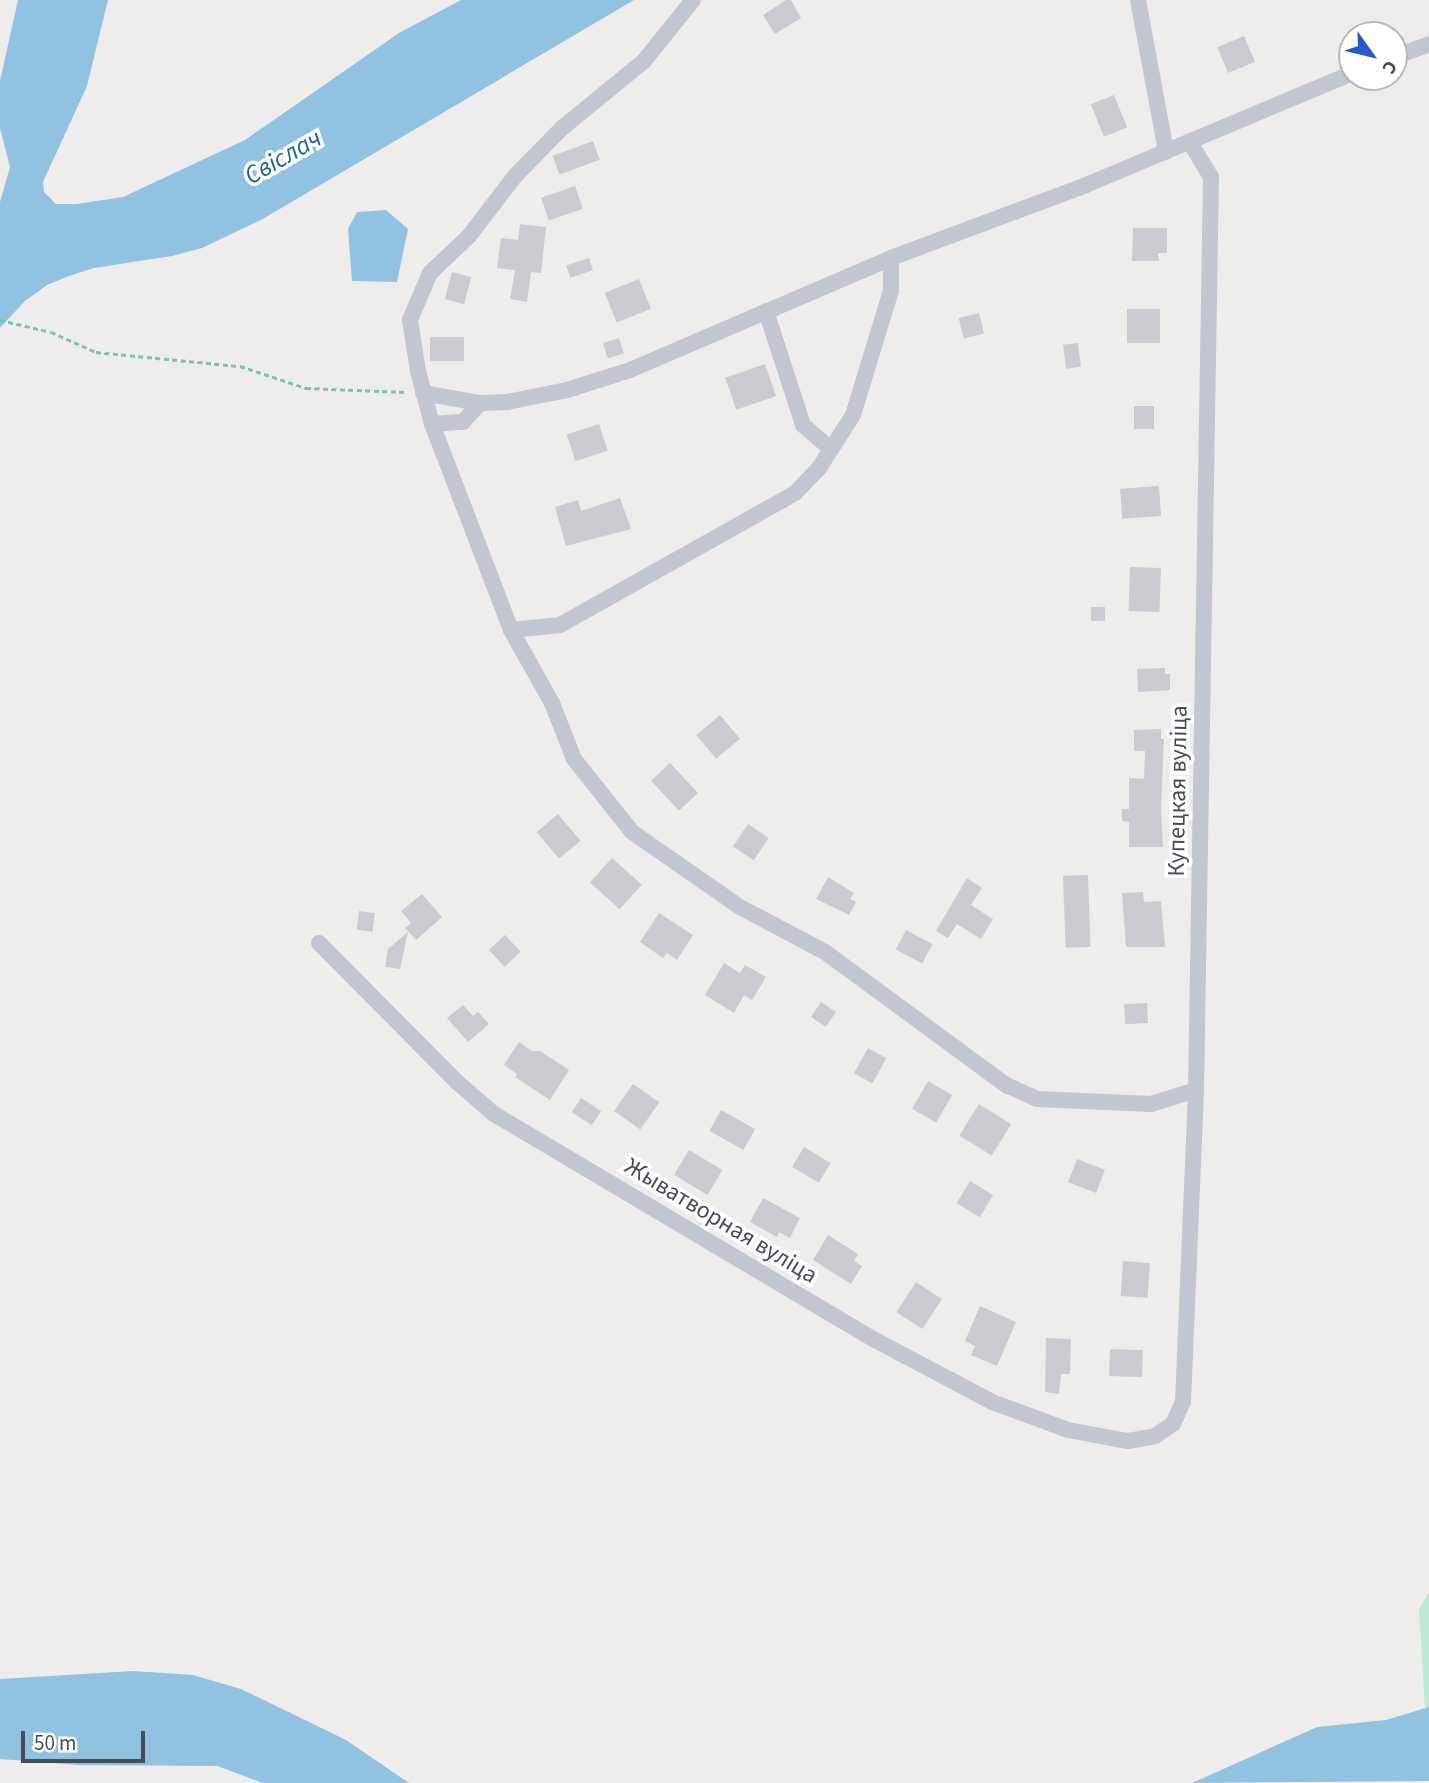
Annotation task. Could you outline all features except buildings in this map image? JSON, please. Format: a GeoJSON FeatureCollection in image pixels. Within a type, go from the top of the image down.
{"type":"FeatureCollection","features":[{"type":"Feature","properties":{"kind":"street"},"geometry":{"type":"LineString","coordinates":[[693,0],[644,61],[562,128],[515,176],[469,236],[430,272],[411,320],[423,393],[432,424],[511,630],[552,703],[574,759],[632,832],[740,907],[825,952],[1006,1086],[1037,1099],[1152,1104],[1196,1090]]}},
{"type":"Feature","properties":{"kind":"street"},"geometry":{"type":"LineString","coordinates":[[1138,0],[1166,151]]}},
{"type":"Feature","properties":{"kind":"street"},"geometry":{"type":"LineString","coordinates":[[1408,52],[1429,44]]}},
{"type":"Feature","properties":{"kind":"street"},"geometry":{"type":"LineString","coordinates":[[423,393],[481,403],[519,399],[580,386],[630,370],[891,258],[1075,190],[1338,79]]}},
{"type":"Feature","properties":{"kind":"street","name":"Купецкая вуліца"},"geometry":{"type":"LineString","coordinates":[[1155,1436],[1173,1424],[1183,1402],[1196,1090],[1210,177],[1189,141]]}},
{"type":"Feature","properties":{"kind":"street"},"geometry":{"type":"LineString","coordinates":[[511,630],[560,625],[795,493],[831,449],[853,415],[891,291],[891,258]]}},
{"type":"Feature","properties":{"kind":"street"},"geometry":{"type":"LineString","coordinates":[[766,311],[803,425],[831,449]]}},
{"type":"Feature","properties":{"kind":"street"},"geometry":{"type":"LineString","coordinates":[[432,424],[463,422],[481,403]]}},
{"type":"Feature","properties":{"kind":"street","name":"Жыватворная вуліца"},"geometry":{"type":"LineString","coordinates":[[319,943],[457,1082],[494,1114],[855,1328],[992,1402],[1068,1430],[1128,1441],[1155,1436]]}},
{"type":"Feature","properties":{"kind":"path"},"geometry":{"type":"LineString","coordinates":[[0,320],[51,332],[96,352],[240,366],[306,388],[423,393]]}},
{"type":"Feature","properties":{"kind":"green space"},"geometry":{"type":"Polygon","coordinates":[[[1429,1592],[1429,1707],[1425,1708],[1419,1609],[1429,1592]]]}},
{"type":"Feature","properties":{"kind":"water","name":"Свіслач"},"geometry":{"type":"Polygon","coordinates":[[[18,0],[108,0],[87,86],[43,182],[44,192],[56,204],[77,204],[123,197],[245,140],[399,33],[461,0],[634,0],[261,220],[202,248],[172,256],[94,268],[47,285],[25,301],[0,328],[0,202],[10,167],[0,128],[0,81],[18,0]]]}},
{"type":"Feature","properties":{"kind":"water"},"geometry":{"type":"Polygon","coordinates":[[[386,210],[408,229],[397,282],[352,281],[348,229],[357,212],[386,210]]]}},
{"type":"Feature","properties":{"kind":"water"},"geometry":{"type":"Polygon","coordinates":[[[133,1671],[193,1675],[241,1689],[346,1740],[409,1783],[263,1783],[217,1766],[78,1765],[0,1759],[0,1679],[133,1671]]]}},
{"type":"Feature","properties":{"kind":"water"},"geometry":{"type":"Polygon","coordinates":[[[1429,1707],[1429,1781],[1192,1783],[1317,1727],[1386,1720],[1429,1707]]]}}]}
